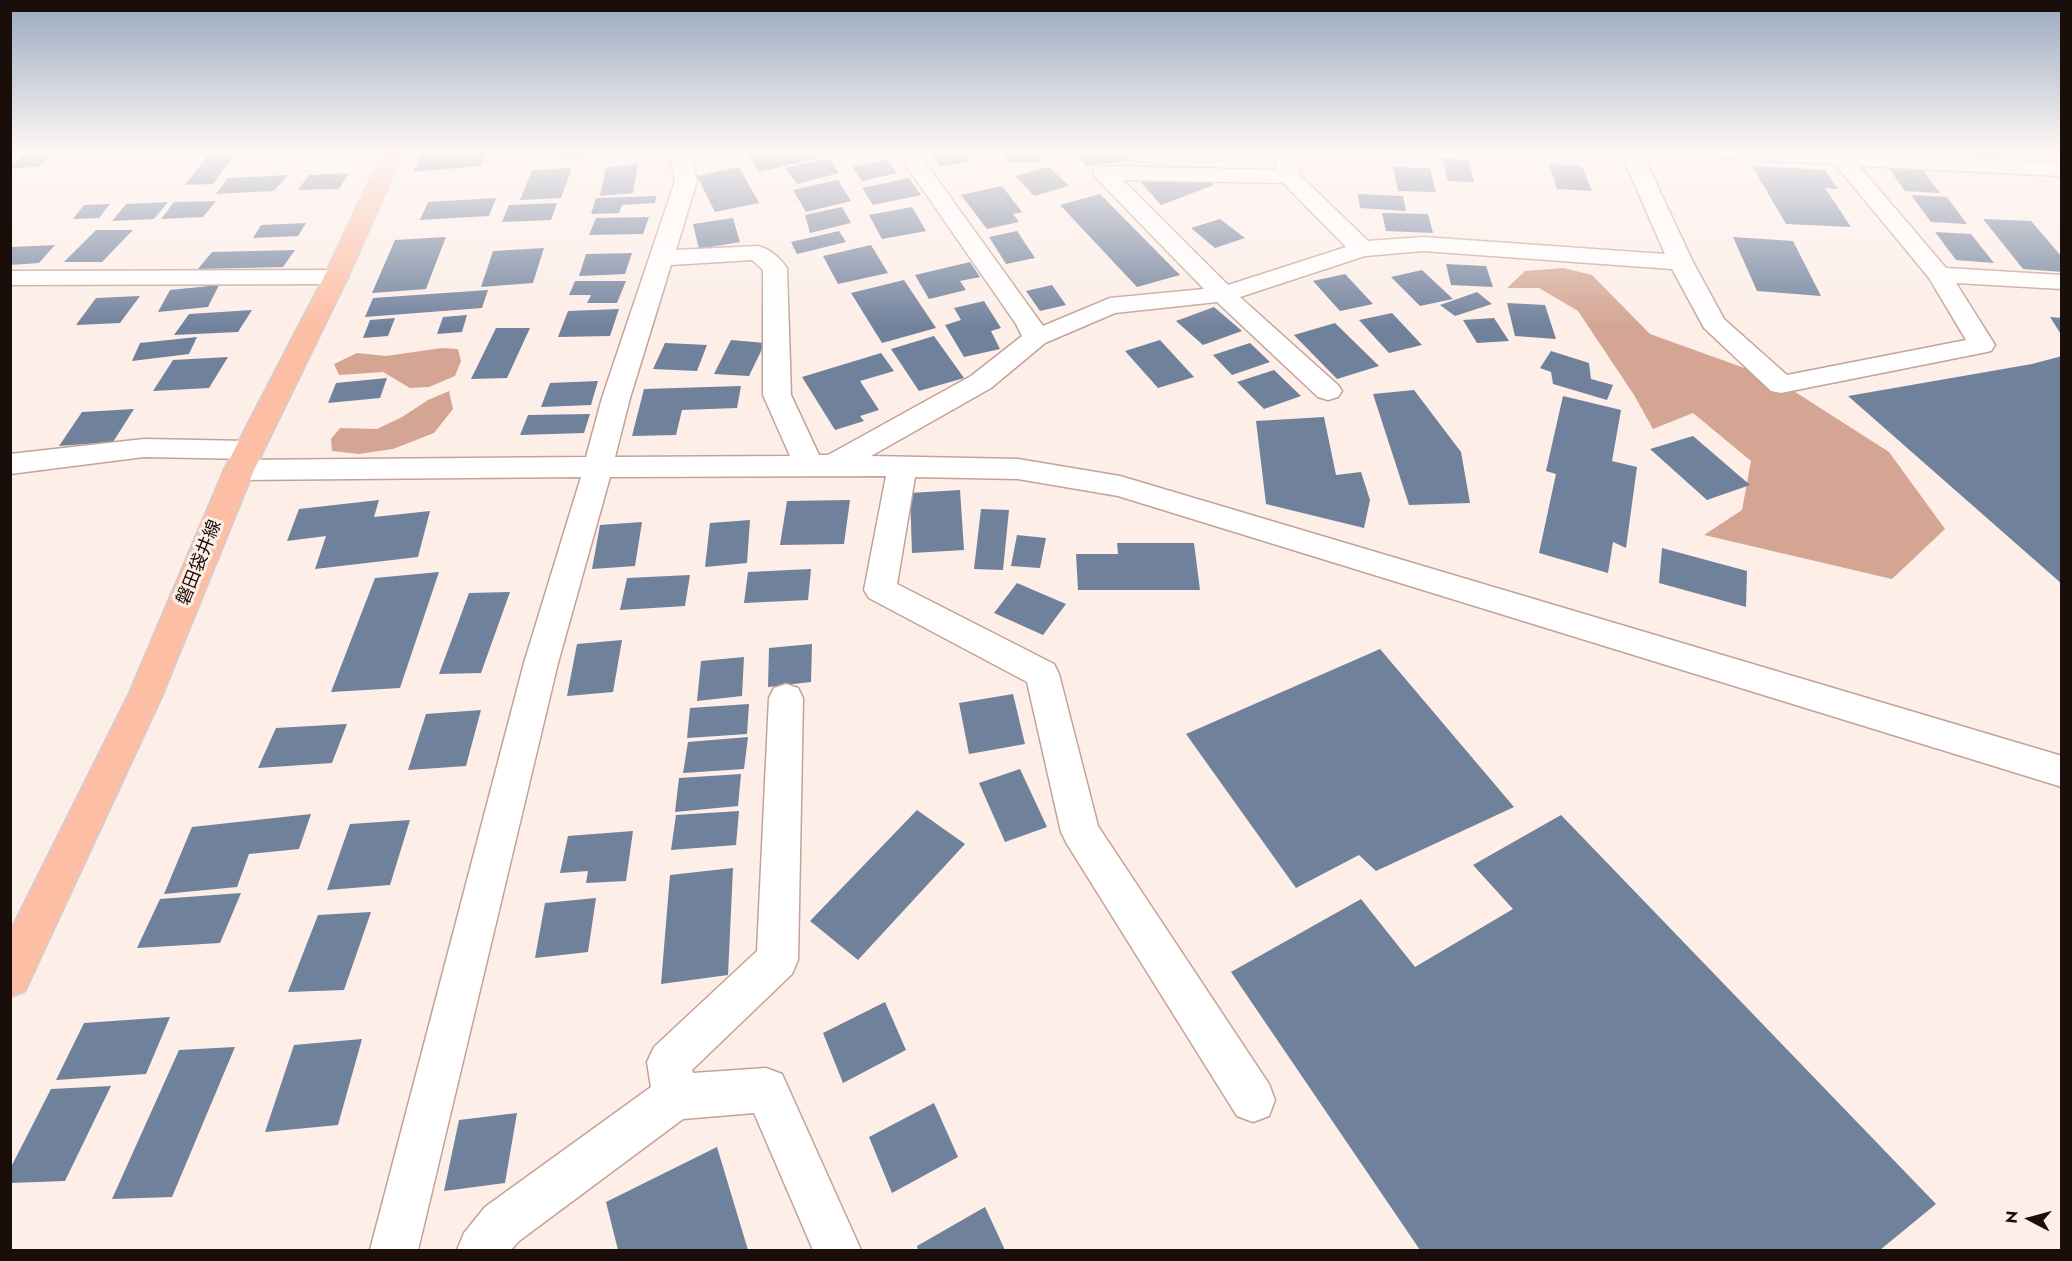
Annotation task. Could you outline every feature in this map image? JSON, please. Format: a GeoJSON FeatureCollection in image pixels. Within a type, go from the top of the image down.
{"type":"FeatureCollection","features":[{"type":"Feature","properties":{"kind":"main road","name":"磐田袋井線"},"geometry":{"type":"LineString","coordinates":[[10,977],[145,696],[244,460],[336,277],[367,210]]}},
{"type":"Feature","properties":{"kind":"street"},"geometry":{"type":"LineString","coordinates":[[394,1251],[541,663],[616,398],[677,210]]}},
{"type":"Feature","properties":{"kind":"street"},"geometry":{"type":"LineString","coordinates":[[948,210],[1029,324],[1036,338]]}},
{"type":"Feature","properties":{"kind":"street"},"geometry":{"type":"LineString","coordinates":[[1140,210],[1223,294],[1328,391]]}},
{"type":"Feature","properties":{"kind":"street"},"geometry":{"type":"LineString","coordinates":[[1322,210],[1362,249]]}},
{"type":"Feature","properties":{"kind":"street"},"geometry":{"type":"LineString","coordinates":[[1657,210],[1713,323],[1781,385],[1982,345],[1939,275],[1885,210]]}},
{"type":"Feature","properties":{"kind":"street"},"geometry":{"type":"LineString","coordinates":[[821,465],[981,382],[1036,338],[1110,306],[1223,294],[1362,249],[1423,244],[1681,262]]}},
{"type":"Feature","properties":{"kind":"street"},"geometry":{"type":"LineString","coordinates":[[662,258],[758,253],[775,268],[777,395],[821,465]]}},
{"type":"Feature","properties":{"kind":"street"},"geometry":{"type":"LineString","coordinates":[[1939,275],[2061,282]]}},
{"type":"Feature","properties":{"kind":"street"},"geometry":{"type":"LineString","coordinates":[[10,278],[336,277]]}},
{"type":"Feature","properties":{"kind":"street"},"geometry":{"type":"LineString","coordinates":[[10,464],[144,448],[244,460],[598,467],[821,465],[1018,469],[1120,486],[2061,772]]}},
{"type":"Feature","properties":{"kind":"street"},"geometry":{"type":"LineString","coordinates":[[902,467],[880,590],[1042,674],[1080,832],[1253,1100]]}},
{"type":"Feature","properties":{"kind":"street"},"geometry":{"type":"LineString","coordinates":[[675,1097],[669,1062],[777,960],[786,698]]}},
{"type":"Feature","properties":{"kind":"street"},"geometry":{"type":"LineString","coordinates":[[481,1251],[502,1224],[675,1097],[766,1090],[837,1251]]}},
{"type":"Feature","properties":{"kind":"shaded area"},"geometry":{"type":"Polygon","coordinates":[[[1563,268],[1592,275],[1650,334],[1775,379],[1889,452],[1945,529],[1892,579],[1704,535],[1742,510],[1751,461],[1693,413],[1653,429],[1634,395],[1578,311],[1539,288],[1507,288],[1525,271],[1563,268]]]}},
{"type":"Feature","properties":{"kind":"shaded area"},"geometry":{"type":"Polygon","coordinates":[[[442,348],[458,349],[461,361],[455,376],[429,387],[410,388],[383,372],[339,375],[334,364],[357,353],[386,356],[442,348]]]}},
{"type":"Feature","properties":{"kind":"shaded area"},"geometry":{"type":"Polygon","coordinates":[[[449,391],[453,409],[434,433],[393,449],[359,454],[332,451],[331,439],[340,428],[377,429],[402,417],[428,400],[449,391]]]}},
{"type":"Feature","properties":{"kind":"building"},"geometry":{"type":"Polygon","coordinates":[[[80,210],[105,210],[99,218],[73,219],[80,210]]]}},
{"type":"Feature","properties":{"kind":"building"},"geometry":{"type":"Polygon","coordinates":[[[121,210],[162,210],[154,219],[112,221],[121,210]]]}},
{"type":"Feature","properties":{"kind":"building"},"geometry":{"type":"Polygon","coordinates":[[[168,210],[209,210],[203,217],[161,219],[168,210]]]}},
{"type":"Feature","properties":{"kind":"building"},"geometry":{"type":"Polygon","coordinates":[[[425,210],[491,210],[489,216],[420,220],[425,210]]]}},
{"type":"Feature","properties":{"kind":"building"},"geometry":{"type":"Polygon","coordinates":[[[507,210],[555,210],[551,220],[502,222],[507,210]]]}},
{"type":"Feature","properties":{"kind":"building"},"geometry":{"type":"Polygon","coordinates":[[[592,210],[620,210],[619,213],[591,214],[592,210]]]}},
{"type":"Feature","properties":{"kind":"building"},"geometry":{"type":"Polygon","coordinates":[[[829,210],[844,210],[851,223],[810,233],[805,215],[829,210]]]}},
{"type":"Feature","properties":{"kind":"building"},"geometry":{"type":"Polygon","coordinates":[[[897,210],[914,210],[926,231],[882,239],[869,215],[897,210]]]}},
{"type":"Feature","properties":{"kind":"building"},"geometry":{"type":"Polygon","coordinates":[[[972,210],[1020,210],[1022,212],[1013,214],[1019,222],[987,229],[972,210]]]}},
{"type":"Feature","properties":{"kind":"building"},"geometry":{"type":"Polygon","coordinates":[[[1065,210],[1116,210],[1180,275],[1137,287],[1065,210]]]}},
{"type":"Feature","properties":{"kind":"building"},"geometry":{"type":"Polygon","coordinates":[[[1778,210],[1840,210],[1851,227],[1786,224],[1778,210]]]}},
{"type":"Feature","properties":{"kind":"building"},"geometry":{"type":"Polygon","coordinates":[[[1922,210],[1957,210],[1967,224],[1931,222],[1922,210]]]}},
{"type":"Feature","properties":{"kind":"building"},"geometry":{"type":"Polygon","coordinates":[[[1382,213],[1428,214],[1433,233],[1386,231],[1382,213]]]}},
{"type":"Feature","properties":{"kind":"building"},"geometry":{"type":"Polygon","coordinates":[[[649,217],[643,234],[589,235],[596,218],[649,217]]]}},
{"type":"Feature","properties":{"kind":"building"},"geometry":{"type":"Polygon","coordinates":[[[733,218],[740,242],[699,249],[693,224],[733,218]]]}},
{"type":"Feature","properties":{"kind":"building"},"geometry":{"type":"Polygon","coordinates":[[[1220,219],[1245,238],[1215,248],[1191,228],[1220,219]]]}},
{"type":"Feature","properties":{"kind":"building"},"geometry":{"type":"Polygon","coordinates":[[[1983,219],[2031,221],[2062,257],[2062,272],[2023,269],[1983,219]]]}},
{"type":"Feature","properties":{"kind":"building"},"geometry":{"type":"Polygon","coordinates":[[[306,223],[298,236],[253,238],[261,225],[306,223]]]}},
{"type":"Feature","properties":{"kind":"building"},"geometry":{"type":"Polygon","coordinates":[[[96,230],[133,230],[102,262],[64,262],[96,230]]]}},
{"type":"Feature","properties":{"kind":"building"},"geometry":{"type":"Polygon","coordinates":[[[839,231],[846,242],[797,254],[791,242],[839,231]]]}},
{"type":"Feature","properties":{"kind":"building"},"geometry":{"type":"Polygon","coordinates":[[[1017,231],[1035,258],[1006,264],[989,237],[1017,231]]]}},
{"type":"Feature","properties":{"kind":"building"},"geometry":{"type":"Polygon","coordinates":[[[1935,232],[1971,234],[1994,263],[1956,260],[1935,232]]]}},
{"type":"Feature","properties":{"kind":"building"},"geometry":{"type":"Polygon","coordinates":[[[446,237],[426,289],[372,293],[395,240],[446,237]]]}},
{"type":"Feature","properties":{"kind":"building"},"geometry":{"type":"Polygon","coordinates":[[[1733,237],[1793,241],[1821,296],[1757,291],[1733,237]]]}},
{"type":"Feature","properties":{"kind":"building"},"geometry":{"type":"Polygon","coordinates":[[[55,245],[39,263],[10,265],[11,247],[55,245]]]}},
{"type":"Feature","properties":{"kind":"building"},"geometry":{"type":"Polygon","coordinates":[[[871,245],[888,273],[838,284],[823,256],[871,245]]]}},
{"type":"Feature","properties":{"kind":"building"},"geometry":{"type":"Polygon","coordinates":[[[544,248],[533,283],[481,287],[493,251],[544,248]]]}},
{"type":"Feature","properties":{"kind":"building"},"geometry":{"type":"Polygon","coordinates":[[[295,250],[283,267],[198,269],[212,252],[295,250]]]}},
{"type":"Feature","properties":{"kind":"building"},"geometry":{"type":"Polygon","coordinates":[[[632,253],[625,274],[579,276],[586,254],[632,253]]]}},
{"type":"Feature","properties":{"kind":"building"},"geometry":{"type":"Polygon","coordinates":[[[970,262],[980,277],[960,281],[966,290],[929,299],[915,275],[970,262]]]}},
{"type":"Feature","properties":{"kind":"building"},"geometry":{"type":"Polygon","coordinates":[[[1446,264],[1486,266],[1493,287],[1451,285],[1446,264]]]}},
{"type":"Feature","properties":{"kind":"building"},"geometry":{"type":"Polygon","coordinates":[[[1422,270],[1453,299],[1420,306],[1391,277],[1422,270]]]}},
{"type":"Feature","properties":{"kind":"building"},"geometry":{"type":"Polygon","coordinates":[[[1345,274],[1373,304],[1340,311],[1313,281],[1345,274]]]}},
{"type":"Feature","properties":{"kind":"building"},"geometry":{"type":"Polygon","coordinates":[[[904,280],[936,328],[882,343],[851,293],[904,280]]]}},
{"type":"Feature","properties":{"kind":"building"},"geometry":{"type":"Polygon","coordinates":[[[575,281],[626,281],[617,303],[587,303],[591,295],[569,295],[575,281]]]}},
{"type":"Feature","properties":{"kind":"building"},"geometry":{"type":"Polygon","coordinates":[[[219,285],[208,307],[158,312],[170,290],[219,285]]]}},
{"type":"Feature","properties":{"kind":"building"},"geometry":{"type":"Polygon","coordinates":[[[1052,285],[1066,305],[1040,311],[1026,291],[1052,285]]]}},
{"type":"Feature","properties":{"kind":"building"},"geometry":{"type":"Polygon","coordinates":[[[488,290],[482,308],[365,317],[373,298],[488,290]]]}},
{"type":"Feature","properties":{"kind":"building"},"geometry":{"type":"Polygon","coordinates":[[[1477,292],[1492,304],[1455,316],[1440,305],[1477,292]]]}},
{"type":"Feature","properties":{"kind":"building"},"geometry":{"type":"Polygon","coordinates":[[[140,296],[120,323],[76,325],[96,298],[140,296]]]}},
{"type":"Feature","properties":{"kind":"building"},"geometry":{"type":"Polygon","coordinates":[[[984,301],[1001,328],[991,331],[1000,349],[964,357],[945,325],[961,320],[954,308],[984,301]]]}},
{"type":"Feature","properties":{"kind":"building"},"geometry":{"type":"Polygon","coordinates":[[[1507,303],[1545,305],[1556,339],[1515,336],[1507,303]]]}},
{"type":"Feature","properties":{"kind":"building"},"geometry":{"type":"Polygon","coordinates":[[[1214,307],[1242,331],[1203,345],[1176,321],[1214,307]]]}},
{"type":"Feature","properties":{"kind":"building"},"geometry":{"type":"Polygon","coordinates":[[[619,309],[610,336],[558,337],[568,311],[619,309]]]}},
{"type":"Feature","properties":{"kind":"building"},"geometry":{"type":"Polygon","coordinates":[[[252,310],[238,332],[174,335],[189,314],[252,310]]]}},
{"type":"Feature","properties":{"kind":"building"},"geometry":{"type":"Polygon","coordinates":[[[1392,313],[1422,345],[1389,353],[1359,320],[1392,313]]]}},
{"type":"Feature","properties":{"kind":"building"},"geometry":{"type":"Polygon","coordinates":[[[467,315],[462,332],[437,334],[443,317],[467,315]]]}},
{"type":"Feature","properties":{"kind":"building"},"geometry":{"type":"Polygon","coordinates":[[[2050,317],[2062,318],[2062,336],[2050,317]]]}},
{"type":"Feature","properties":{"kind":"building"},"geometry":{"type":"Polygon","coordinates":[[[395,318],[388,336],[363,338],[370,320],[395,318]]]}},
{"type":"Feature","properties":{"kind":"building"},"geometry":{"type":"Polygon","coordinates":[[[1494,318],[1509,341],[1477,343],[1463,320],[1494,318]]]}},
{"type":"Feature","properties":{"kind":"building"},"geometry":{"type":"Polygon","coordinates":[[[1335,323],[1379,366],[1337,379],[1294,335],[1335,323]]]}},
{"type":"Feature","properties":{"kind":"building"},"geometry":{"type":"Polygon","coordinates":[[[496,328],[530,328],[507,378],[471,379],[496,328]]]}},
{"type":"Feature","properties":{"kind":"building"},"geometry":{"type":"Polygon","coordinates":[[[934,336],[964,378],[919,391],[891,349],[934,336]]]}},
{"type":"Feature","properties":{"kind":"building"},"geometry":{"type":"Polygon","coordinates":[[[197,337],[189,354],[132,361],[140,343],[197,337]]]}},
{"type":"Feature","properties":{"kind":"building"},"geometry":{"type":"Polygon","coordinates":[[[731,340],[765,343],[749,376],[714,374],[731,340]]]}},
{"type":"Feature","properties":{"kind":"building"},"geometry":{"type":"Polygon","coordinates":[[[1160,340],[1194,377],[1158,388],[1125,351],[1160,340]]]}},
{"type":"Feature","properties":{"kind":"building"},"geometry":{"type":"Polygon","coordinates":[[[665,343],[707,345],[697,371],[653,369],[665,343]]]}},
{"type":"Feature","properties":{"kind":"building"},"geometry":{"type":"Polygon","coordinates":[[[1250,343],[1270,362],[1232,375],[1213,355],[1250,343]]]}},
{"type":"Feature","properties":{"kind":"building"},"geometry":{"type":"Polygon","coordinates":[[[1551,351],[1589,363],[1591,379],[1613,385],[1607,400],[1553,384],[1551,372],[1540,368],[1551,351]]]}},
{"type":"Feature","properties":{"kind":"building"},"geometry":{"type":"Polygon","coordinates":[[[881,353],[894,371],[860,381],[879,410],[860,416],[864,421],[835,430],[802,377],[881,353]]]}},
{"type":"Feature","properties":{"kind":"building"},"geometry":{"type":"Polygon","coordinates":[[[2062,356],[2062,584],[1848,396],[2032,364],[2062,356]]]}},
{"type":"Feature","properties":{"kind":"building"},"geometry":{"type":"Polygon","coordinates":[[[228,357],[209,388],[153,391],[173,360],[228,357]]]}},
{"type":"Feature","properties":{"kind":"building"},"geometry":{"type":"Polygon","coordinates":[[[1274,370],[1301,396],[1264,409],[1237,382],[1274,370]]]}},
{"type":"Feature","properties":{"kind":"building"},"geometry":{"type":"Polygon","coordinates":[[[387,378],[380,398],[328,403],[336,383],[387,378]]]}},
{"type":"Feature","properties":{"kind":"building"},"geometry":{"type":"Polygon","coordinates":[[[598,381],[591,405],[541,407],[550,383],[598,381]]]}},
{"type":"Feature","properties":{"kind":"building"},"geometry":{"type":"Polygon","coordinates":[[[741,386],[737,408],[682,410],[676,435],[632,436],[644,389],[741,386]]]}},
{"type":"Feature","properties":{"kind":"building"},"geometry":{"type":"Polygon","coordinates":[[[1414,390],[1461,452],[1470,503],[1409,505],[1373,394],[1414,390]]]}},
{"type":"Feature","properties":{"kind":"building"},"geometry":{"type":"Polygon","coordinates":[[[1563,396],[1621,410],[1612,461],[1637,467],[1626,548],[1613,542],[1608,573],[1539,553],[1556,474],[1546,471],[1563,396]]]}},
{"type":"Feature","properties":{"kind":"building"},"geometry":{"type":"Polygon","coordinates":[[[134,409],[113,442],[59,446],[82,412],[134,409]]]}},
{"type":"Feature","properties":{"kind":"building"},"geometry":{"type":"Polygon","coordinates":[[[590,414],[584,433],[520,435],[528,415],[590,414]]]}},
{"type":"Feature","properties":{"kind":"building"},"geometry":{"type":"Polygon","coordinates":[[[1324,417],[1336,475],[1361,472],[1370,500],[1364,528],[1266,504],[1256,421],[1324,417]]]}},
{"type":"Feature","properties":{"kind":"building"},"geometry":{"type":"Polygon","coordinates":[[[1693,436],[1750,485],[1707,500],[1650,449],[1693,436]]]}},
{"type":"Feature","properties":{"kind":"building"},"geometry":{"type":"Polygon","coordinates":[[[960,490],[964,550],[912,553],[910,493],[960,490]]]}},
{"type":"Feature","properties":{"kind":"building"},"geometry":{"type":"Polygon","coordinates":[[[379,500],[374,517],[430,511],[418,557],[315,569],[326,536],[287,541],[299,509],[379,500]]]}},
{"type":"Feature","properties":{"kind":"building"},"geometry":{"type":"Polygon","coordinates":[[[850,500],[844,544],[780,545],[787,501],[850,500]]]}},
{"type":"Feature","properties":{"kind":"building"},"geometry":{"type":"Polygon","coordinates":[[[981,509],[1009,510],[1003,570],[974,569],[981,509]]]}},
{"type":"Feature","properties":{"kind":"building"},"geometry":{"type":"Polygon","coordinates":[[[750,520],[747,563],[705,567],[710,523],[750,520]]]}},
{"type":"Feature","properties":{"kind":"building"},"geometry":{"type":"Polygon","coordinates":[[[642,522],[635,566],[592,569],[600,525],[642,522]]]}},
{"type":"Feature","properties":{"kind":"building"},"geometry":{"type":"Polygon","coordinates":[[[1017,535],[1046,538],[1040,568],[1011,566],[1017,535]]]}},
{"type":"Feature","properties":{"kind":"building"},"geometry":{"type":"Polygon","coordinates":[[[1117,543],[1194,543],[1200,590],[1078,590],[1076,554],[1118,554],[1117,543]]]}},
{"type":"Feature","properties":{"kind":"building"},"geometry":{"type":"Polygon","coordinates":[[[1662,548],[1747,571],[1746,607],[1659,583],[1662,548]]]}},
{"type":"Feature","properties":{"kind":"building"},"geometry":{"type":"Polygon","coordinates":[[[811,569],[808,600],[744,603],[748,572],[811,569]]]}},
{"type":"Feature","properties":{"kind":"building"},"geometry":{"type":"Polygon","coordinates":[[[439,572],[400,688],[331,692],[375,578],[439,572]]]}},
{"type":"Feature","properties":{"kind":"building"},"geometry":{"type":"Polygon","coordinates":[[[690,575],[685,606],[620,610],[627,578],[690,575]]]}},
{"type":"Feature","properties":{"kind":"building"},"geometry":{"type":"Polygon","coordinates":[[[1017,583],[1066,604],[1043,635],[994,613],[1017,583]]]}},
{"type":"Feature","properties":{"kind":"building"},"geometry":{"type":"Polygon","coordinates":[[[510,592],[481,673],[439,674],[469,593],[510,592]]]}},
{"type":"Feature","properties":{"kind":"building"},"geometry":{"type":"Polygon","coordinates":[[[622,640],[613,692],[567,696],[577,644],[622,640]]]}},
{"type":"Feature","properties":{"kind":"building"},"geometry":{"type":"Polygon","coordinates":[[[812,644],[811,682],[768,687],[769,648],[812,644]]]}},
{"type":"Feature","properties":{"kind":"building"},"geometry":{"type":"Polygon","coordinates":[[[1380,649],[1514,807],[1376,871],[1359,855],[1296,888],[1186,734],[1380,649]]]}},
{"type":"Feature","properties":{"kind":"building"},"geometry":{"type":"Polygon","coordinates":[[[744,657],[742,696],[697,701],[701,661],[744,657]]]}},
{"type":"Feature","properties":{"kind":"building"},"geometry":{"type":"Polygon","coordinates":[[[1013,694],[1025,744],[969,754],[959,703],[1013,694]]]}},
{"type":"Feature","properties":{"kind":"building"},"geometry":{"type":"Polygon","coordinates":[[[749,704],[747,734],[687,738],[690,708],[749,704]]]}},
{"type":"Feature","properties":{"kind":"building"},"geometry":{"type":"Polygon","coordinates":[[[481,710],[466,766],[408,770],[426,714],[481,710]]]}},
{"type":"Feature","properties":{"kind":"building"},"geometry":{"type":"Polygon","coordinates":[[[347,724],[332,763],[258,768],[276,728],[347,724]]]}},
{"type":"Feature","properties":{"kind":"building"},"geometry":{"type":"Polygon","coordinates":[[[748,737],[744,769],[683,773],[688,742],[748,737]]]}},
{"type":"Feature","properties":{"kind":"building"},"geometry":{"type":"Polygon","coordinates":[[[1020,769],[1047,827],[1005,842],[979,783],[1020,769]]]}},
{"type":"Feature","properties":{"kind":"building"},"geometry":{"type":"Polygon","coordinates":[[[741,774],[738,806],[675,812],[679,778],[741,774]]]}},
{"type":"Feature","properties":{"kind":"building"},"geometry":{"type":"Polygon","coordinates":[[[917,810],[965,844],[858,960],[810,921],[917,810]]]}},
{"type":"Feature","properties":{"kind":"building"},"geometry":{"type":"Polygon","coordinates":[[[739,811],[736,845],[671,850],[676,815],[739,811]]]}},
{"type":"Feature","properties":{"kind":"building"},"geometry":{"type":"Polygon","coordinates":[[[311,814],[299,849],[249,854],[237,887],[164,894],[192,827],[311,814]]]}},
{"type":"Feature","properties":{"kind":"building"},"geometry":{"type":"Polygon","coordinates":[[[1561,815],[1936,1204],[1880,1250],[1420,1250],[1231,972],[1361,899],[1415,967],[1513,909],[1473,865],[1561,815]]]}},
{"type":"Feature","properties":{"kind":"building"},"geometry":{"type":"Polygon","coordinates":[[[410,820],[390,885],[327,890],[350,824],[410,820]]]}},
{"type":"Feature","properties":{"kind":"building"},"geometry":{"type":"Polygon","coordinates":[[[633,831],[626,881],[586,883],[588,871],[560,873],[568,836],[633,831]]]}},
{"type":"Feature","properties":{"kind":"building"},"geometry":{"type":"Polygon","coordinates":[[[733,868],[728,975],[661,984],[670,875],[733,868]]]}},
{"type":"Feature","properties":{"kind":"building"},"geometry":{"type":"Polygon","coordinates":[[[241,893],[220,943],[137,948],[160,899],[241,893]]]}},
{"type":"Feature","properties":{"kind":"building"},"geometry":{"type":"Polygon","coordinates":[[[596,898],[588,952],[535,958],[545,903],[596,898]]]}},
{"type":"Feature","properties":{"kind":"building"},"geometry":{"type":"Polygon","coordinates":[[[371,912],[344,990],[288,992],[318,915],[371,912]]]}},
{"type":"Feature","properties":{"kind":"building"},"geometry":{"type":"Polygon","coordinates":[[[885,1002],[906,1050],[843,1083],[823,1033],[885,1002]]]}},
{"type":"Feature","properties":{"kind":"building"},"geometry":{"type":"Polygon","coordinates":[[[170,1017],[146,1074],[56,1080],[84,1023],[170,1017]]]}},
{"type":"Feature","properties":{"kind":"building"},"geometry":{"type":"Polygon","coordinates":[[[362,1039],[338,1125],[265,1132],[294,1045],[362,1039]]]}},
{"type":"Feature","properties":{"kind":"building"},"geometry":{"type":"Polygon","coordinates":[[[235,1047],[172,1197],[112,1199],[179,1050],[235,1047]]]}},
{"type":"Feature","properties":{"kind":"building"},"geometry":{"type":"Polygon","coordinates":[[[111,1086],[65,1181],[10,1183],[10,1169],[51,1089],[111,1086]]]}},
{"type":"Feature","properties":{"kind":"building"},"geometry":{"type":"Polygon","coordinates":[[[934,1103],[958,1157],[892,1193],[869,1137],[934,1103]]]}},
{"type":"Feature","properties":{"kind":"building"},"geometry":{"type":"Polygon","coordinates":[[[517,1113],[505,1183],[444,1191],[459,1120],[517,1113]]]}},
{"type":"Feature","properties":{"kind":"building"},"geometry":{"type":"Polygon","coordinates":[[[717,1147],[748,1250],[618,1250],[606,1202],[717,1147]]]}},
{"type":"Feature","properties":{"kind":"building"},"geometry":{"type":"Polygon","coordinates":[[[985,1207],[1005,1250],[918,1250],[917,1246],[985,1207]]]}}]}
